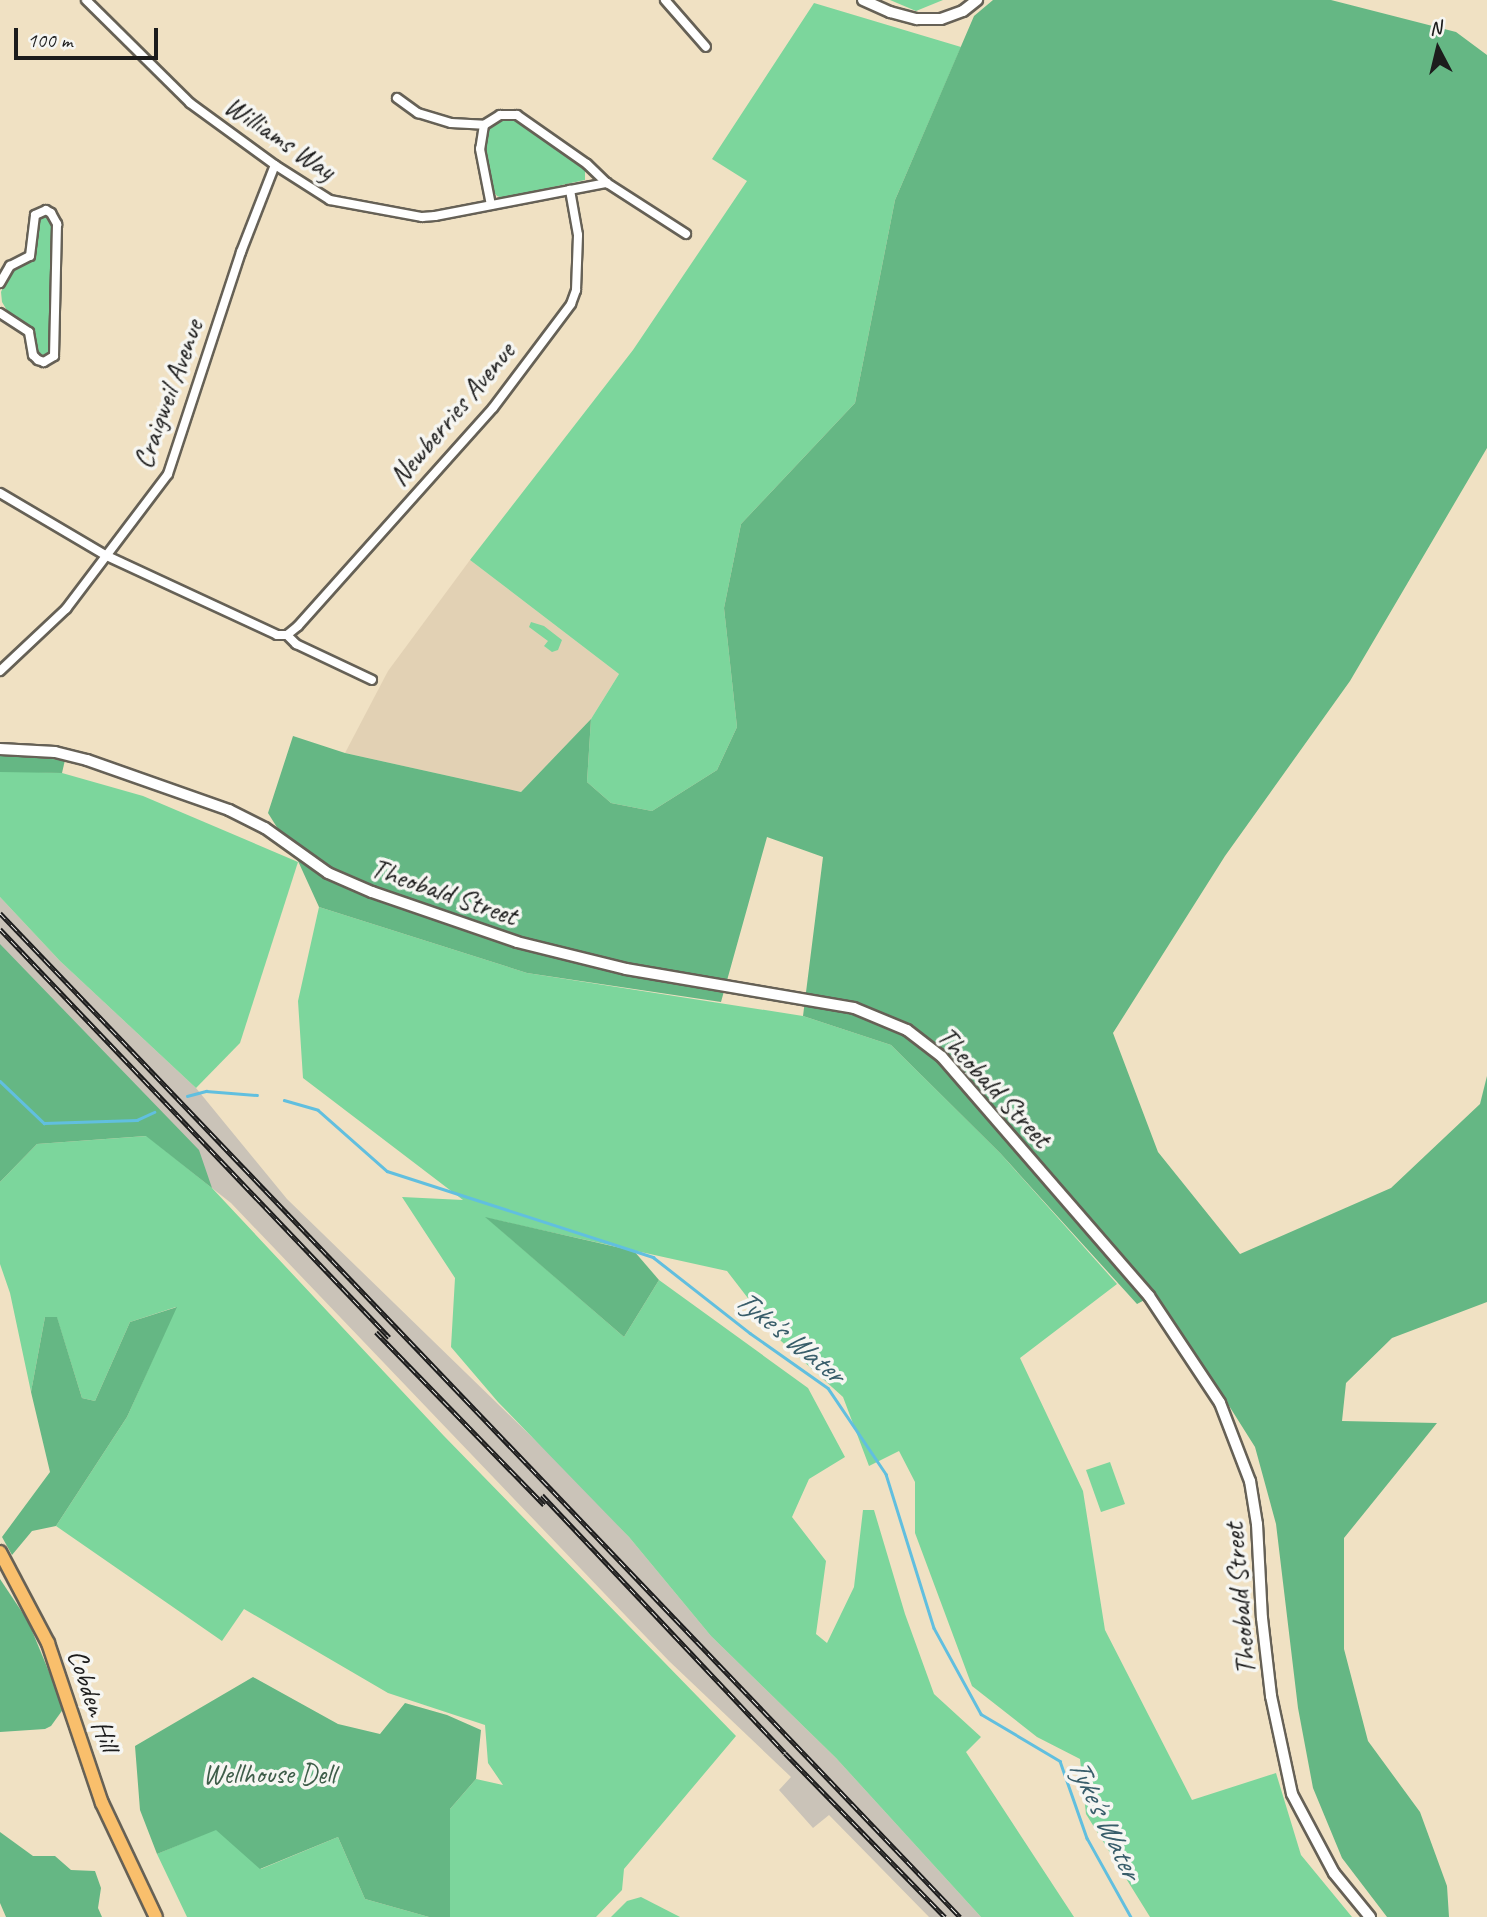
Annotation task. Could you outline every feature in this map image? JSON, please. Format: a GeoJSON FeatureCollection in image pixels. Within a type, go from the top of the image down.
{"type":"FeatureCollection","features":[{"type":"Feature","properties":{"kind":"main road","name":"Cobden Hill"},"geometry":{"type":"LineString","coordinates":[[0,1552],[48,1643],[102,1803],[156,1917]]}},
{"type":"Feature","properties":{"kind":"street","name":"Williams Way"},"geometry":{"type":"LineString","coordinates":[[86,0],[190,103],[275,165],[330,200],[422,217],[607,183]]}},
{"type":"Feature","properties":{"kind":"street"},"geometry":{"type":"LineString","coordinates":[[665,0],[706,47]]}},
{"type":"Feature","properties":{"kind":"street"},"geometry":{"type":"LineString","coordinates":[[863,0],[890,12],[917,19],[941,19],[963,11],[976,0]]}},
{"type":"Feature","properties":{"kind":"street"},"geometry":{"type":"LineString","coordinates":[[397,98],[418,113],[452,123],[484,125],[500,115],[517,115],[587,164],[607,183],[687,234]]}},
{"type":"Feature","properties":{"kind":"street"},"geometry":{"type":"LineString","coordinates":[[484,125],[480,149],[491,205]]}},
{"type":"Feature","properties":{"kind":"street","name":"Craigweil Avenue"},"geometry":{"type":"LineString","coordinates":[[0,671],[66,609],[168,474],[241,251],[275,165]]}},
{"type":"Feature","properties":{"kind":"street","name":"Newberries Avenue"},"geometry":{"type":"LineString","coordinates":[[287,635],[493,408],[571,304],[576,290],[578,235],[570,190]]}},
{"type":"Feature","properties":{"kind":"street"},"geometry":{"type":"LineString","coordinates":[[0,283],[10,266],[30,256],[35,215],[46,210],[51,213],[57,224],[54,356],[44,362],[37,360],[33,355],[29,332],[0,313]]}},
{"type":"Feature","properties":{"kind":"street"},"geometry":{"type":"LineString","coordinates":[[0,494],[107,556],[277,635],[287,635],[296,644],[372,680]]}},
{"type":"Feature","properties":{"kind":"street","name":"Theobald Street"},"geometry":{"type":"LineString","coordinates":[[0,749],[55,752],[87,760],[229,810],[265,828],[328,873],[372,892],[517,942],[626,969],[854,1008],[907,1030],[942,1057],[1149,1297],[1220,1403],[1250,1481],[1271,1696],[1292,1794],[1334,1873],[1370,1917]]}},
{"type":"Feature","properties":{"kind":"shaded area"},"geometry":{"type":"Polygon","coordinates":[[[470,560],[619,674],[591,719],[521,792],[345,753],[388,671],[470,560]]]}},
{"type":"Feature","properties":{"kind":"shaded area"},"geometry":{"type":"Polygon","coordinates":[[[0,897],[60,961],[196,1088],[287,1199],[572,1476],[629,1537],[711,1636],[836,1758],[981,1917],[929,1917],[829,1815],[813,1828],[779,1790],[791,1777],[669,1661],[231,1203],[175,1159],[0,975],[0,897]]]}},
{"type":"Feature","properties":{"kind":"green space"},"geometry":{"type":"Polygon","coordinates":[[[890,0],[943,0],[916,11],[890,0]]]}},
{"type":"Feature","properties":{"kind":"green space"},"geometry":{"type":"Polygon","coordinates":[[[993,0],[1331,0],[1456,32],[1487,55],[1487,448],[1350,681],[1225,856],[1113,1033],[1158,1152],[1240,1254],[1391,1188],[1480,1104],[1487,1076],[1487,1302],[1392,1338],[1346,1383],[1342,1421],[1437,1423],[1344,1538],[1344,1649],[1368,1741],[1420,1812],[1447,1886],[1449,1917],[1387,1917],[1342,1858],[1313,1788],[1298,1708],[1276,1524],[1255,1447],[1202,1363],[1154,1295],[1137,1304],[1000,1153],[891,1045],[803,1016],[823,857],[767,837],[721,1002],[527,973],[319,907],[298,861],[268,813],[293,736],[345,753],[521,792],[591,719],[587,782],[611,803],[652,811],[717,770],[737,727],[724,608],[741,524],[855,403],[895,200],[974,16],[993,0]]]}},
{"type":"Feature","properties":{"kind":"green space"},"geometry":{"type":"Polygon","coordinates":[[[814,3],[961,47],[895,200],[855,403],[741,524],[724,608],[737,727],[717,770],[652,811],[611,803],[587,782],[591,719],[619,674],[470,560],[633,350],[747,181],[712,159],[814,3]]]}},
{"type":"Feature","properties":{"kind":"green space"},"geometry":{"type":"Polygon","coordinates":[[[507,117],[520,120],[585,168],[585,180],[502,198],[497,196],[491,189],[484,136],[493,123],[507,117]]]}},
{"type":"Feature","properties":{"kind":"green space"},"geometry":{"type":"Polygon","coordinates":[[[48,214],[54,221],[52,349],[50,356],[43,358],[34,350],[32,330],[11,317],[2,302],[1,292],[9,273],[34,258],[36,221],[38,216],[48,214]]]}},
{"type":"Feature","properties":{"kind":"green space"},"geometry":{"type":"Polygon","coordinates":[[[531,622],[544,626],[562,640],[558,650],[552,652],[544,646],[548,641],[529,627],[531,622]]]}},
{"type":"Feature","properties":{"kind":"green space"},"geometry":{"type":"Polygon","coordinates":[[[0,755],[65,760],[62,773],[0,772],[0,755]]]}},
{"type":"Feature","properties":{"kind":"green space"},"geometry":{"type":"Polygon","coordinates":[[[0,772],[62,773],[143,796],[298,862],[240,1043],[196,1088],[60,961],[0,897],[0,772]]]}},
{"type":"Feature","properties":{"kind":"green space"},"geometry":{"type":"Polygon","coordinates":[[[319,907],[527,973],[803,1016],[891,1045],[1000,1153],[1117,1284],[1020,1358],[1083,1491],[1105,1630],[1192,1800],[1276,1773],[1301,1855],[1352,1917],[1150,1917],[1086,1814],[1080,1759],[1037,1737],[972,1686],[915,1533],[915,1482],[899,1451],[869,1466],[843,1397],[781,1341],[727,1271],[487,1218],[624,1337],[659,1280],[808,1388],[845,1457],[809,1479],[792,1517],[826,1561],[816,1634],[827,1643],[854,1587],[863,1510],[874,1510],[905,1614],[934,1694],[981,1737],[966,1752],[1074,1917],[981,1917],[836,1758],[711,1636],[629,1537],[498,1402],[451,1347],[455,1278],[402,1197],[463,1200],[303,1078],[298,1001],[319,907]]]}},
{"type":"Feature","properties":{"kind":"green space"},"geometry":{"type":"Polygon","coordinates":[[[0,944],[199,1150],[212,1188],[146,1136],[37,1144],[0,1182],[0,944]]]}},
{"type":"Feature","properties":{"kind":"green space"},"geometry":{"type":"Polygon","coordinates":[[[147,1136],[212,1188],[444,1436],[736,1736],[624,1869],[622,1890],[596,1917],[450,1917],[450,1809],[476,1779],[503,1785],[488,1763],[485,1725],[388,1693],[244,1609],[222,1641],[56,1526],[127,1417],[176,1307],[130,1322],[95,1401],[82,1398],[57,1318],[45,1317],[31,1392],[10,1293],[0,1264],[0,1182],[37,1144],[147,1136]]]}},
{"type":"Feature","properties":{"kind":"green space"},"geometry":{"type":"Polygon","coordinates":[[[485,1217],[634,1251],[659,1280],[624,1337],[485,1217]]]}},
{"type":"Feature","properties":{"kind":"green space"},"geometry":{"type":"Polygon","coordinates":[[[177,1307],[127,1417],[56,1526],[32,1531],[12,1555],[2,1537],[50,1472],[31,1392],[45,1317],[57,1317],[82,1398],[95,1401],[130,1322],[177,1307]]]}},
{"type":"Feature","properties":{"kind":"green space"},"geometry":{"type":"Polygon","coordinates":[[[1110,1462],[1125,1504],[1101,1512],[1086,1470],[1110,1462]]]}},
{"type":"Feature","properties":{"kind":"green space"},"geometry":{"type":"Polygon","coordinates":[[[0,1579],[28,1621],[64,1708],[51,1726],[45,1729],[0,1732],[0,1579]]]}},
{"type":"Feature","properties":{"kind":"green space","name":"Wellhouse Dell"},"geometry":{"type":"Polygon","coordinates":[[[253,1677],[338,1724],[380,1734],[405,1703],[447,1715],[481,1730],[476,1779],[450,1809],[450,1917],[429,1917],[365,1899],[338,1837],[260,1869],[216,1830],[157,1854],[140,1810],[135,1746],[253,1677]]]}},
{"type":"Feature","properties":{"kind":"green space"},"geometry":{"type":"Polygon","coordinates":[[[216,1829],[261,1869],[338,1837],[365,1899],[429,1917],[187,1917],[157,1854],[216,1829]]]}},
{"type":"Feature","properties":{"kind":"green space"},"geometry":{"type":"Polygon","coordinates":[[[0,1832],[33,1856],[55,1856],[71,1870],[95,1871],[101,1888],[98,1908],[102,1917],[6,1917],[0,1903],[0,1832]]]}},
{"type":"Feature","properties":{"kind":"green space"},"geometry":{"type":"Polygon","coordinates":[[[641,1897],[680,1917],[611,1917],[627,1901],[641,1897]]]}},
{"type":"Feature","properties":{"kind":"waterway","name":"Tyke's Water"},"geometry":{"type":"LineString","coordinates":[[0,1081],[44,1123],[137,1120],[154,1112]]}},
{"type":"Feature","properties":{"kind":"waterway","name":"Tyke's Water"},"geometry":{"type":"LineString","coordinates":[[187,1096],[206,1091],[257,1095]]}},
{"type":"Feature","properties":{"kind":"waterway","name":"Tyke's Water"},"geometry":{"type":"LineString","coordinates":[[284,1100],[318,1110],[387,1171],[653,1257],[750,1333],[828,1388],[886,1474],[934,1628],[981,1714],[1060,1761],[1087,1838],[1131,1917]]}},
{"type":"Feature","properties":{"kind":"railway"},"geometry":{"type":"LineString","coordinates":[[0,913],[960,1917]]}},
{"type":"Feature","properties":{"kind":"railway"},"geometry":{"type":"LineString","coordinates":[[0,929],[389,1337]]}},
{"type":"Feature","properties":{"kind":"railway"},"geometry":{"type":"LineString","coordinates":[[376,1332],[544,1505]]}},
{"type":"Feature","properties":{"kind":"railway"},"geometry":{"type":"LineString","coordinates":[[542,1495],[785,1753],[945,1917]]}}]}
